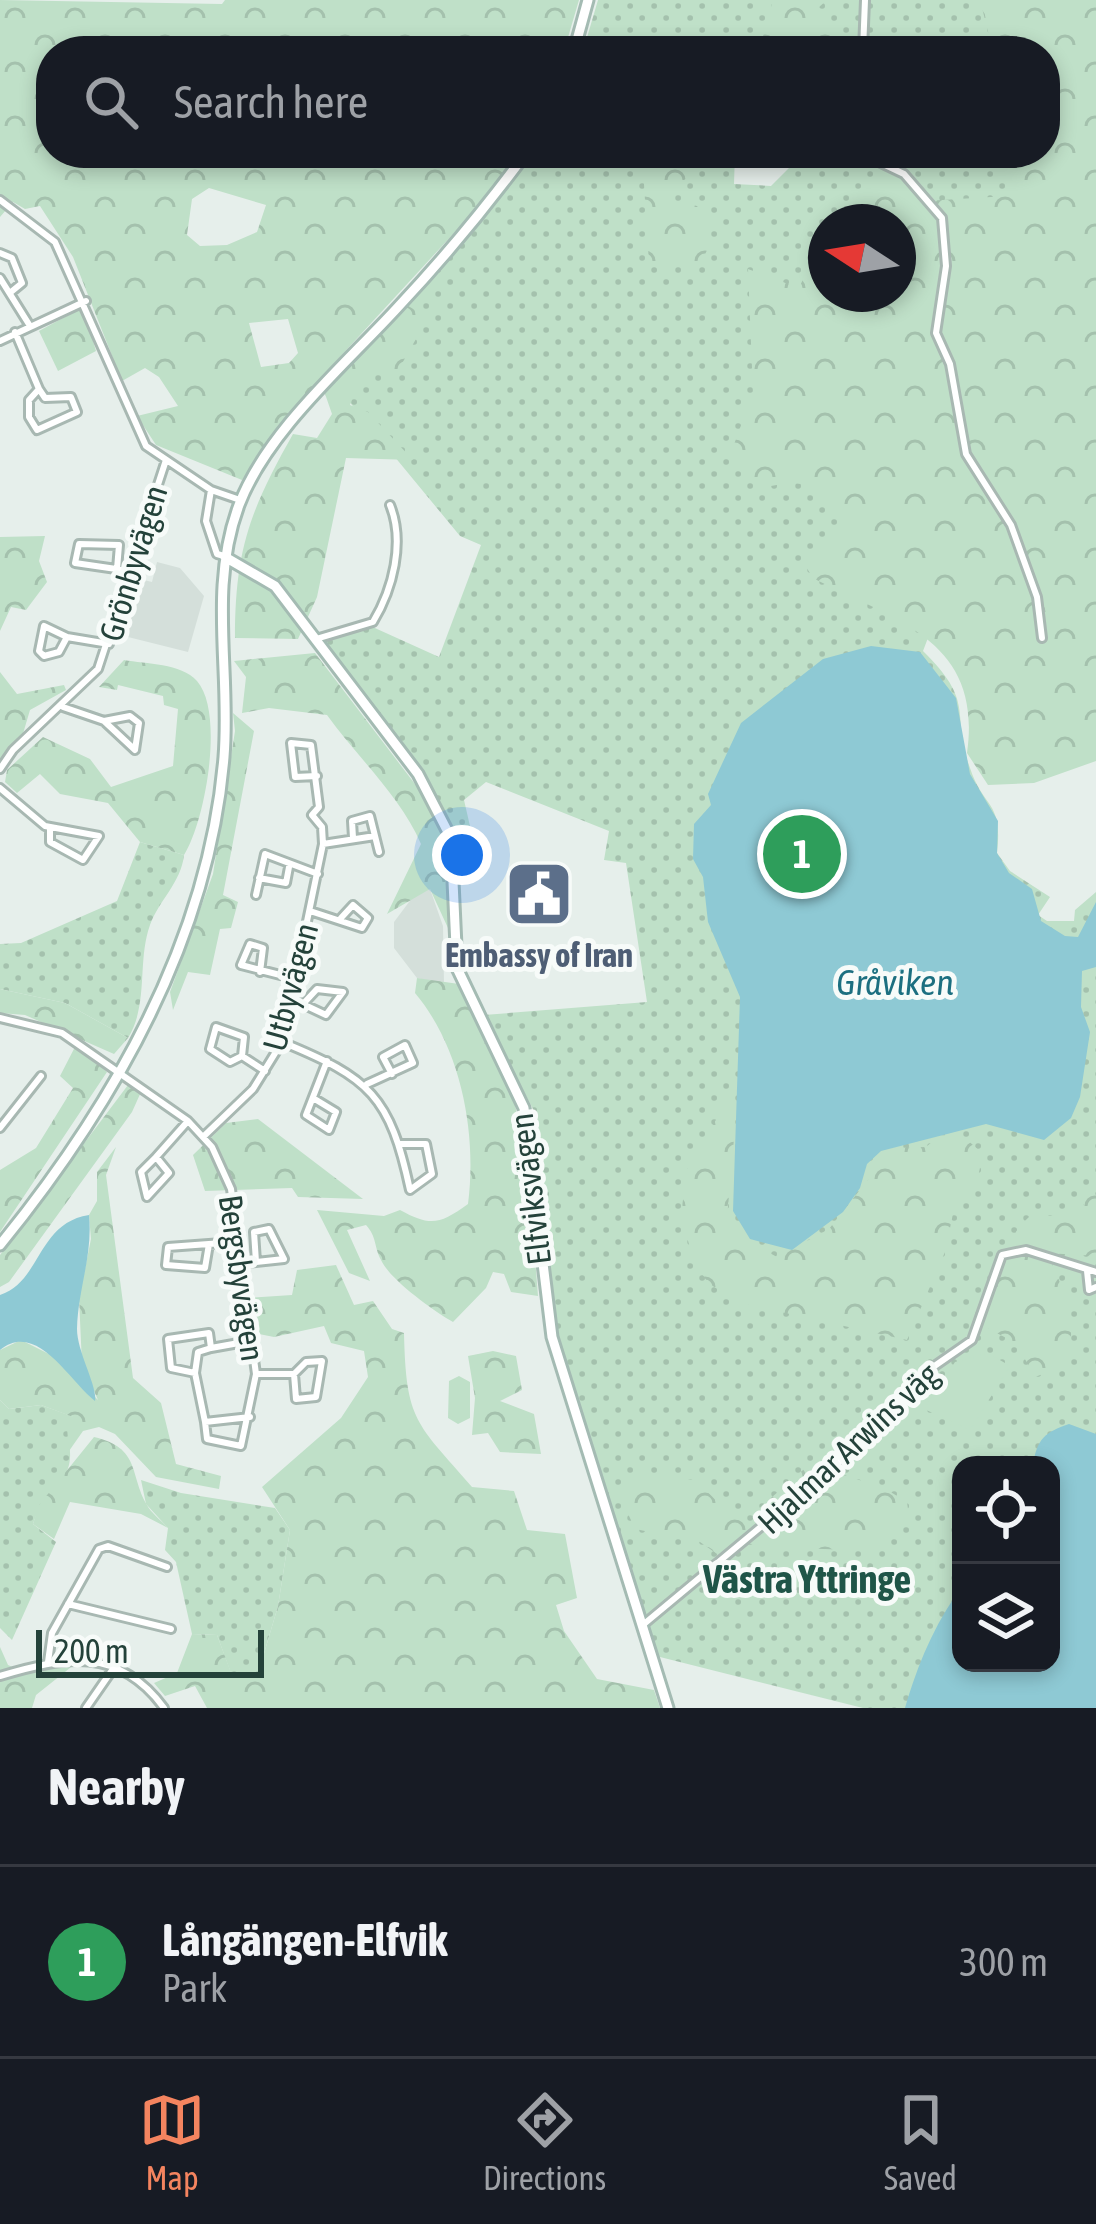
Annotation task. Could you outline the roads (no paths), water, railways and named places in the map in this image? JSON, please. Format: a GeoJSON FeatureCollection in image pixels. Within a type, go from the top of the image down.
{"type":"FeatureCollection","features":[{"type":"Feature","properties":{"kind":"street"},"geometry":{"type":"LineString","coordinates":[[578,36],[588,0]]}},
{"type":"Feature","properties":{"kind":"street"},"geometry":{"type":"LineString","coordinates":[[864,36],[865,0]]}},
{"type":"Feature","properties":{"kind":"street"},"geometry":{"type":"LineString","coordinates":[[0,1245],[70,1154],[121,1071],[176,956],[211,846],[224,754],[220,599],[225,556],[241,500],[324,384],[401,304],[514,168]]}},
{"type":"Feature","properties":{"kind":"street"},"geometry":{"type":"LineString","coordinates":[[891,168],[904,174],[942,218],[946,266],[936,333],[950,364],[966,454],[1011,525],[1036,597],[1042,638]]}},
{"type":"Feature","properties":{"kind":"street"},"geometry":{"type":"LineString","coordinates":[[0,200],[55,242],[86,301],[133,424],[146,446],[211,490],[241,500]]}},
{"type":"Feature","properties":{"kind":"street"},"geometry":{"type":"LineString","coordinates":[[0,254],[12,258],[21,276],[22,283],[11,292]]}},
{"type":"Feature","properties":{"kind":"street"},"geometry":{"type":"LineString","coordinates":[[0,278],[30,326]]}},
{"type":"Feature","properties":{"kind":"street"},"geometry":{"type":"LineString","coordinates":[[0,340],[86,301]]}},
{"type":"Feature","properties":{"kind":"street"},"geometry":{"type":"LineString","coordinates":[[15,332],[38,389],[45,398],[71,397],[77,412],[38,430],[29,417],[28,400],[38,389]]}},
{"type":"Feature","properties":{"kind":"street","name":"Grönbyvägen"},"geometry":{"type":"LineString","coordinates":[[0,769],[13,750],[64,707],[98,669],[166,460]]}},
{"type":"Feature","properties":{"kind":"street"},"geometry":{"type":"LineString","coordinates":[[211,490],[206,521],[217,554],[225,556]]}},
{"type":"Feature","properties":{"kind":"street"},"geometry":{"type":"LineString","coordinates":[[313,640],[373,622],[389,596],[398,526],[390,505]]}},
{"type":"Feature","properties":{"kind":"street"},"geometry":{"type":"LineString","coordinates":[[117,568],[119,545],[79,544],[75,563],[130,571]]}},
{"type":"Feature","properties":{"kind":"street","name":"Elfviksvägen"},"geometry":{"type":"LineString","coordinates":[[225,556],[268,580],[418,774],[452,838],[457,968],[524,1108],[551,1337],[668,1708]]}},
{"type":"Feature","properties":{"kind":"street"},"geometry":{"type":"LineString","coordinates":[[67,637],[58,652],[44,656],[39,651],[44,626],[67,637],[109,644]]}},
{"type":"Feature","properties":{"kind":"street"},"geometry":{"type":"LineString","coordinates":[[64,707],[104,721],[135,750],[139,723],[130,716],[104,721]]}},
{"type":"Feature","properties":{"kind":"street"},"geometry":{"type":"LineString","coordinates":[[291,743],[311,745],[316,776],[295,777],[291,743]]}},
{"type":"Feature","properties":{"kind":"street","name":"Utbyvägen"},"geometry":{"type":"LineString","coordinates":[[203,1138],[266,1071],[282,1042],[323,844],[322,827],[312,815],[319,807],[316,776]]}},
{"type":"Feature","properties":{"kind":"street"},"geometry":{"type":"LineString","coordinates":[[0,788],[50,827],[99,836],[82,860],[50,842],[50,827]]}},
{"type":"Feature","properties":{"kind":"street"},"geometry":{"type":"LineString","coordinates":[[353,838],[352,821],[370,816],[379,852]]}},
{"type":"Feature","properties":{"kind":"street"},"geometry":{"type":"LineString","coordinates":[[323,844],[375,836]]}},
{"type":"Feature","properties":{"kind":"street"},"geometry":{"type":"LineString","coordinates":[[256,895],[265,854],[319,874]]}},
{"type":"Feature","properties":{"kind":"street"},"geometry":{"type":"LineString","coordinates":[[260,878],[286,883],[290,867]]}},
{"type":"Feature","properties":{"kind":"street"},"geometry":{"type":"LineString","coordinates":[[353,904],[368,918],[362,928],[344,924],[341,918],[353,904]]}},
{"type":"Feature","properties":{"kind":"street"},"geometry":{"type":"LineString","coordinates":[[310,911],[341,918]]}},
{"type":"Feature","properties":{"kind":"street"},"geometry":{"type":"LineString","coordinates":[[260,972],[263,948],[250,944],[242,965],[260,972],[296,979]]}},
{"type":"Feature","properties":{"kind":"street"},"geometry":{"type":"LineString","coordinates":[[292,999],[303,1004],[328,1015],[344,992],[317,989],[303,1004]]}},
{"type":"Feature","properties":{"kind":"street","name":"Bergsbyvägen"},"geometry":{"type":"LineString","coordinates":[[0,1018],[62,1034],[121,1071],[188,1121],[203,1138],[231,1189],[256,1374],[250,1417]]}},
{"type":"Feature","properties":{"kind":"street"},"geometry":{"type":"LineString","coordinates":[[216,1027],[244,1037],[242,1056],[230,1062],[210,1048],[216,1027]]}},
{"type":"Feature","properties":{"kind":"street"},"geometry":{"type":"LineString","coordinates":[[282,1042],[327,1060],[367,1084],[388,1111],[410,1190],[432,1174],[426,1144],[400,1144]]}},
{"type":"Feature","properties":{"kind":"street"},"geometry":{"type":"LineString","coordinates":[[367,1084],[392,1074],[413,1063],[405,1045],[383,1057],[392,1074]]}},
{"type":"Feature","properties":{"kind":"street"},"geometry":{"type":"LineString","coordinates":[[242,1056],[266,1071]]}},
{"type":"Feature","properties":{"kind":"street"},"geometry":{"type":"LineString","coordinates":[[313,1099],[336,1112],[330,1129],[308,1119],[313,1099],[327,1060]]}},
{"type":"Feature","properties":{"kind":"street"},"geometry":{"type":"LineString","coordinates":[[0,1128],[41,1076]]}},
{"type":"Feature","properties":{"kind":"street"},"geometry":{"type":"LineString","coordinates":[[156,1157],[169,1173],[147,1196],[141,1172],[188,1121]]}},
{"type":"Feature","properties":{"kind":"street"},"geometry":{"type":"LineString","coordinates":[[238,1264],[284,1259],[268,1229],[254,1232],[256,1262]]}},
{"type":"Feature","properties":{"kind":"street"},"geometry":{"type":"LineString","coordinates":[[209,1244],[205,1268],[166,1265],[168,1247],[236,1242]]}},
{"type":"Feature","properties":{"kind":"street","name":"Hjalmar Arwins väg"},"geometry":{"type":"LineString","coordinates":[[641,1626],[858,1447],[922,1374],[972,1340],[1002,1255],[1026,1250],[1091,1271],[1085,1284],[1089,1290],[1096,1287]]}},
{"type":"Feature","properties":{"kind":"street"},"geometry":{"type":"LineString","coordinates":[[195,1373],[171,1368],[168,1339],[209,1333],[211,1348]]}},
{"type":"Feature","properties":{"kind":"street"},"geometry":{"type":"LineString","coordinates":[[206,1422],[250,1417],[238,1447],[209,1440],[195,1373],[196,1354],[250,1341]]}},
{"type":"Feature","properties":{"kind":"street"},"geometry":{"type":"LineString","coordinates":[[256,1374],[295,1374],[306,1362],[322,1361],[316,1397],[296,1399],[295,1374]]}},
{"type":"Feature","properties":{"kind":"street"},"geometry":{"type":"LineString","coordinates":[[48,1662],[52,1633],[99,1549],[108,1546],[167,1567]]}},
{"type":"Feature","properties":{"kind":"street"},"geometry":{"type":"LineString","coordinates":[[68,1604],[171,1630]]}},
{"type":"Feature","properties":{"kind":"street"},"geometry":{"type":"LineString","coordinates":[[0,1676],[48,1662],[90,1658],[142,1682],[164,1708]]}},
{"type":"Feature","properties":{"kind":"street"},"geometry":{"type":"LineString","coordinates":[[86,1708],[115,1666]]}},
{"type":"Feature","properties":{"kind":"water","name":"Gråviken"},"geometry":{"type":"Polygon","coordinates":[[[871,646],[920,652],[956,698],[970,774],[998,821],[997,853],[1009,873],[1032,889],[1041,921],[1065,936],[1078,937],[1096,902],[1096,967],[1082,971],[1081,1007],[1090,1032],[1080,1097],[1071,1118],[1044,1140],[986,1124],[881,1151],[867,1164],[860,1188],[843,1212],[792,1250],[750,1239],[733,1211],[740,997],[708,922],[703,877],[693,859],[694,824],[711,805],[708,794],[741,723],[823,659],[871,646]]]}},
{"type":"Feature","properties":{"kind":"water"},"geometry":{"type":"Polygon","coordinates":[[[89,1215],[77,1329],[95,1401],[39,1348],[27,1342],[0,1350],[0,1295],[24,1278],[59,1229],[89,1215]]]}},
{"type":"Feature","properties":{"kind":"water"},"geometry":{"type":"Polygon","coordinates":[[[1069,1424],[1096,1434],[1096,1708],[905,1708],[928,1645],[952,1602],[952,1672],[1060,1672],[1060,1456],[1035,1456],[1054,1430],[1069,1424]]]}},
{"type":"Feature","properties":{"kind":"place","name":"Långängen-Elfvik"},"geometry":{"type":"Point","coordinates":[802,854]}},
{"type":"Feature","properties":{"kind":"place","name":"Embassy of Iran"},"geometry":{"type":"Point","coordinates":[539,894]}},
{"type":"Feature","properties":{"kind":"district","name":"Västra Yttringe"},"geometry":{"type":"Point","coordinates":[807,1579]}}]}
